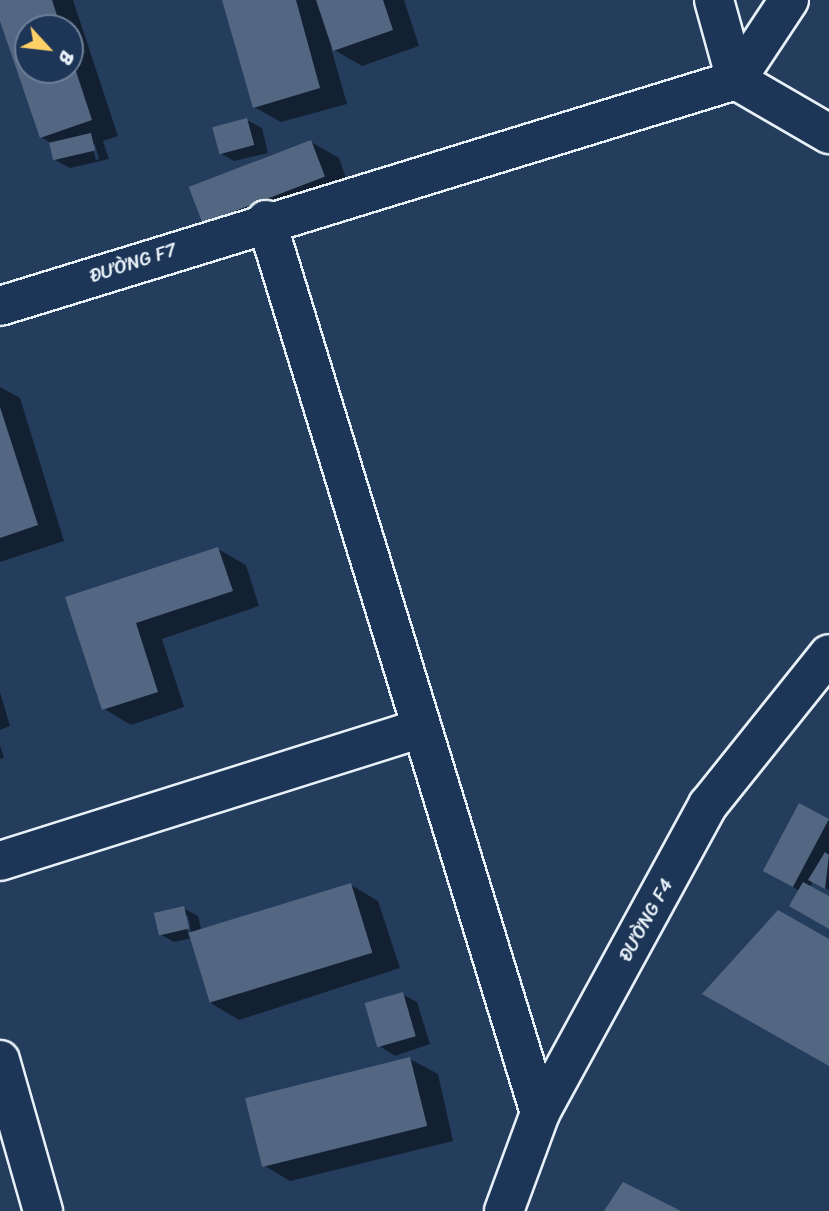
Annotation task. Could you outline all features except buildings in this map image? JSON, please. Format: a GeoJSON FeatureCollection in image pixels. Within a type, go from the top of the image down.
{"type":"FeatureCollection","features":[{"type":"Feature","properties":{"kind":"street"},"geometry":{"type":"LineString","coordinates":[[714,0],[736,80],[829,134]]}},
{"type":"Feature","properties":{"kind":"street"},"geometry":{"type":"LineString","coordinates":[[736,80],[789,0]]}},
{"type":"Feature","properties":{"kind":"street","name":"ĐƯỜNG F7"},"geometry":{"type":"LineString","coordinates":[[0,306],[266,220],[736,80]]}},
{"type":"Feature","properties":{"kind":"street"},"geometry":{"type":"LineString","coordinates":[[266,220],[540,1113]]}},
{"type":"Feature","properties":{"kind":"street","name":"ĐƯỜNG F4"},"geometry":{"type":"LineString","coordinates":[[504,1211],[540,1113],[708,805],[829,654]]}},
{"type":"Feature","properties":{"kind":"street"},"geometry":{"type":"LineString","coordinates":[[0,861],[422,728]]}},
{"type":"Feature","properties":{"kind":"street"},"geometry":{"type":"LineString","coordinates":[[0,1060],[43,1211]]}}]}
